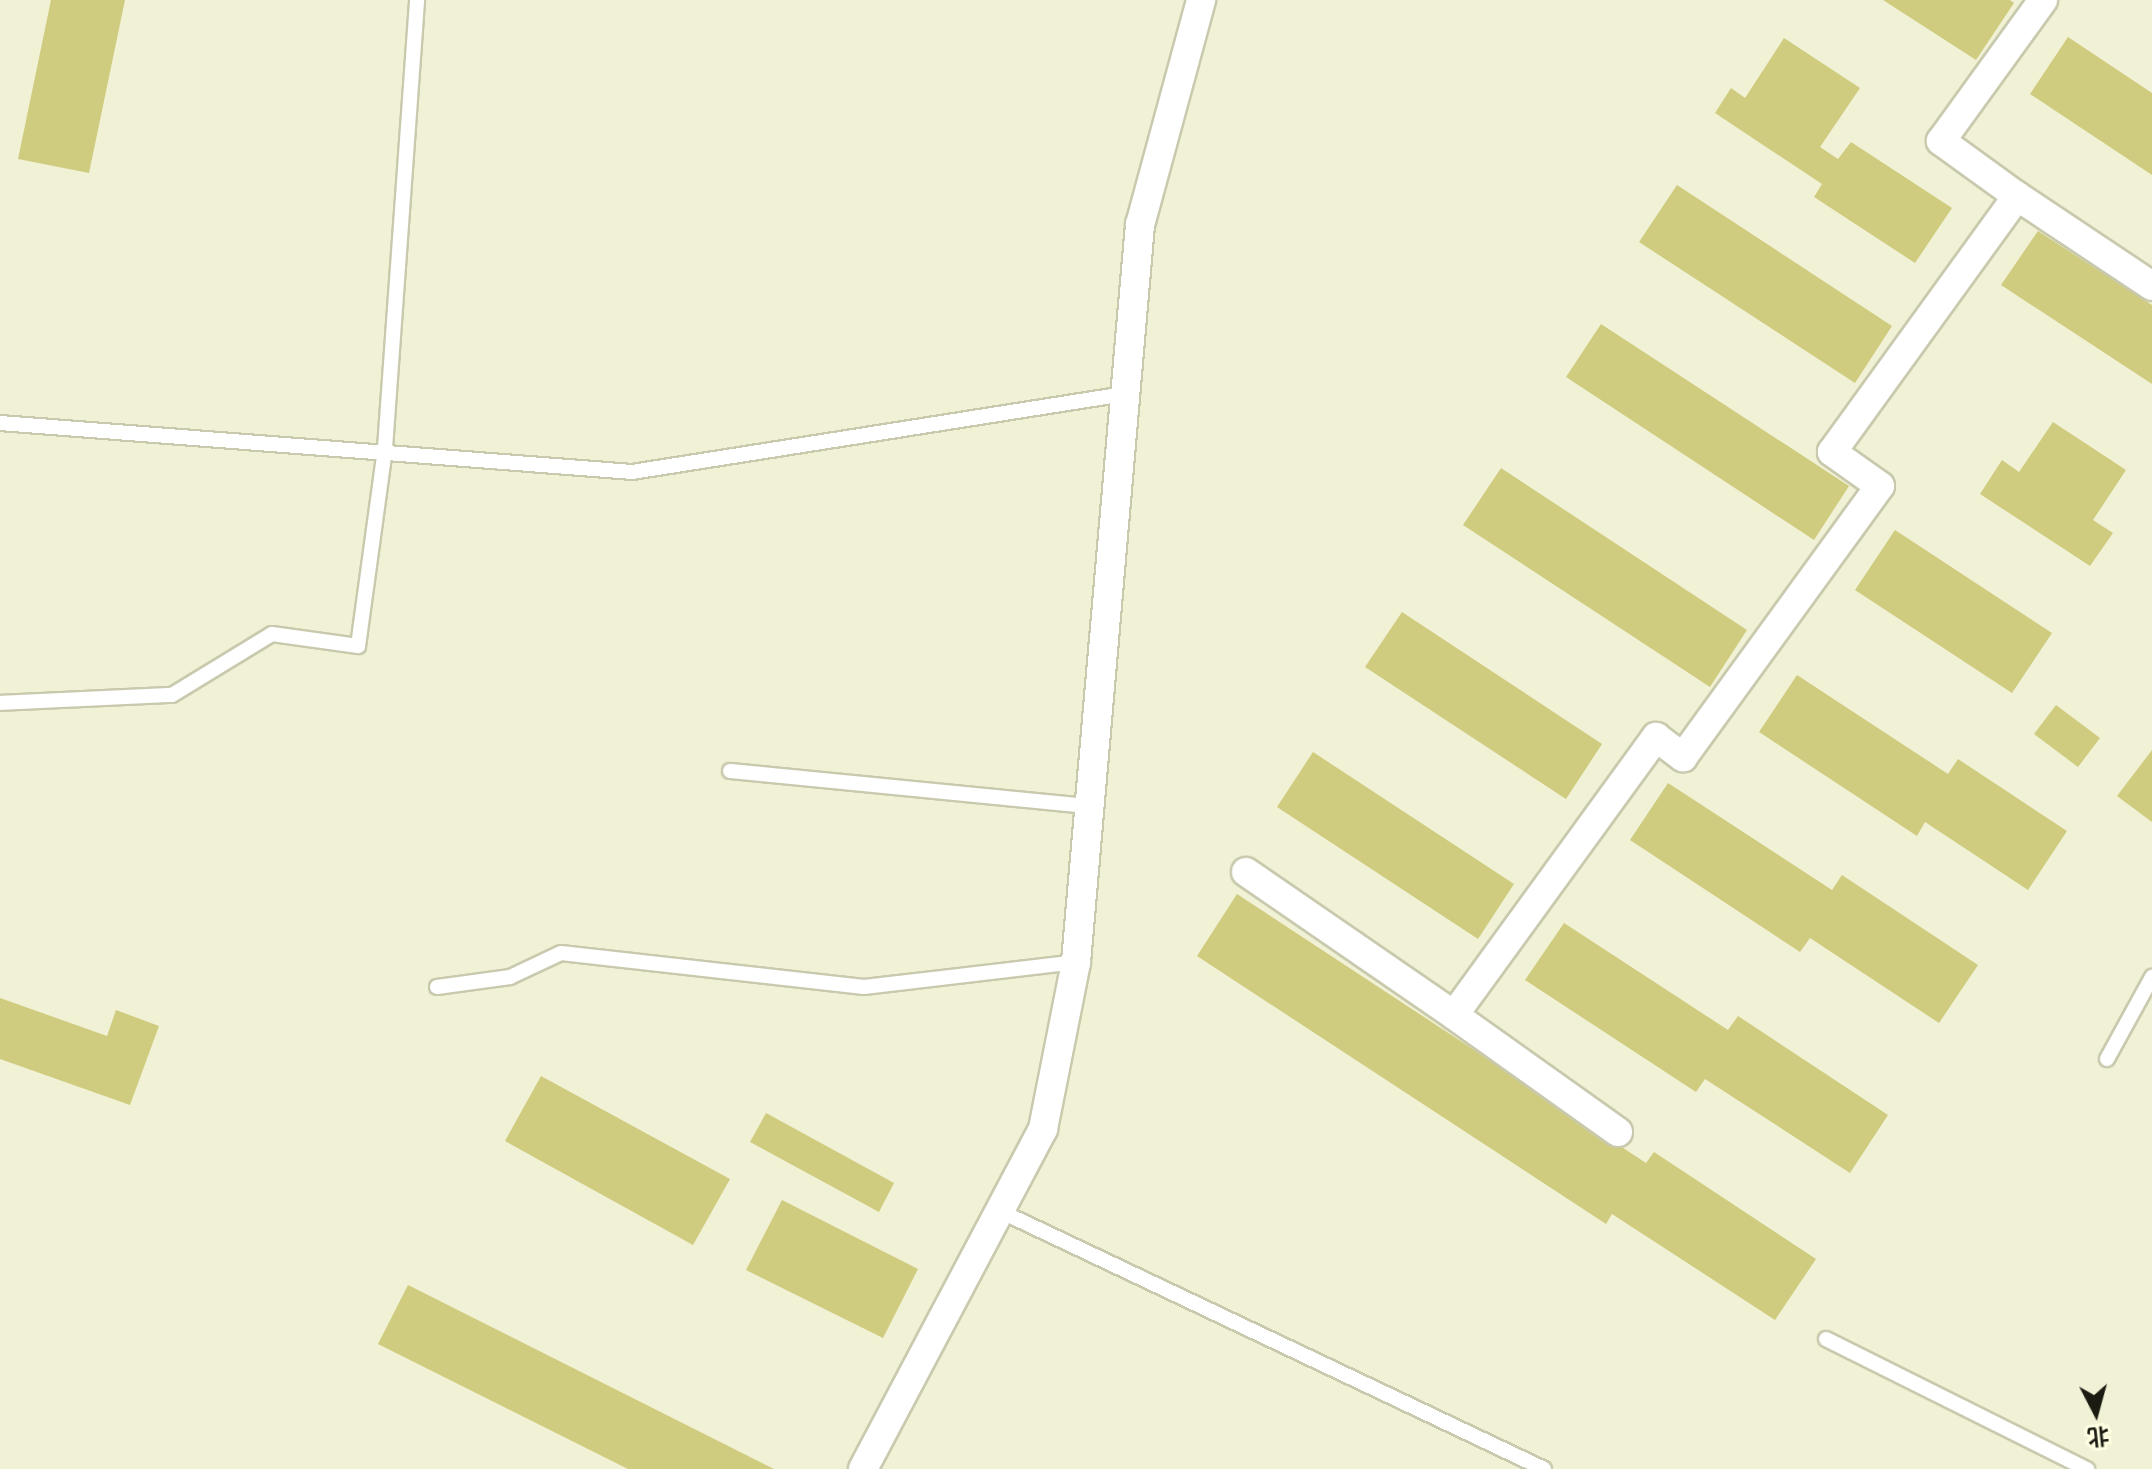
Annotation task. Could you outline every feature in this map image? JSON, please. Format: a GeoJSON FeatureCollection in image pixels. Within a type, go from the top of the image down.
{"type":"FeatureCollection","features":[{"type":"Feature","properties":{"kind":"street"},"geometry":{"type":"LineString","coordinates":[[863,1469],[1043,1129],[1076,962],[1140,225],[1201,0]]}},
{"type":"Feature","properties":{"kind":"street"},"geometry":{"type":"LineString","coordinates":[[2043,0],[1941,141],[2152,286]]}},
{"type":"Feature","properties":{"kind":"street"},"geometry":{"type":"LineString","coordinates":[[1454,1015],[1656,737],[1683,757],[1880,486],[1832,452],[2017,196]]}},
{"type":"Feature","properties":{"kind":"street"},"geometry":{"type":"LineString","coordinates":[[1246,872],[1618,1132]]}},
{"type":"Feature","properties":{"kind":"lane"},"geometry":{"type":"LineString","coordinates":[[0,703],[172,695],[272,634],[358,646],[385,448],[417,0]]}},
{"type":"Feature","properties":{"kind":"lane"},"geometry":{"type":"LineString","coordinates":[[0,423],[385,448],[632,472],[1125,394]]}},
{"type":"Feature","properties":{"kind":"lane"},"geometry":{"type":"LineString","coordinates":[[730,771],[1090,806]]}},
{"type":"Feature","properties":{"kind":"lane"},"geometry":{"type":"LineString","coordinates":[[437,987],[510,977],[561,953],[864,987],[1076,962]]}},
{"type":"Feature","properties":{"kind":"lane"},"geometry":{"type":"LineString","coordinates":[[2107,1059],[2152,977]]}},
{"type":"Feature","properties":{"kind":"lane"},"geometry":{"type":"LineString","coordinates":[[1000,1211],[1544,1469]]}},
{"type":"Feature","properties":{"kind":"lane"},"geometry":{"type":"LineString","coordinates":[[1826,1339],[2087,1469]]}},
{"type":"Feature","properties":{"kind":"building"},"geometry":{"type":"Polygon","coordinates":[[[51,0],[125,0],[89,173],[18,159],[51,0]]]}},
{"type":"Feature","properties":{"kind":"building"},"geometry":{"type":"Polygon","coordinates":[[[1883,0],[2010,0],[2014,3],[1976,60],[1883,0]]]}},
{"type":"Feature","properties":{"kind":"building"},"geometry":{"type":"Polygon","coordinates":[[[2068,37],[2152,93],[2152,175],[2030,94],[2068,37]]]}},
{"type":"Feature","properties":{"kind":"building"},"geometry":{"type":"Polygon","coordinates":[[[1784,38],[1860,88],[1820,147],[1838,159],[1851,142],[1952,208],[1915,263],[1814,197],[1822,184],[1715,113],[1731,88],[1745,98],[1784,38]]]}},
{"type":"Feature","properties":{"kind":"building"},"geometry":{"type":"Polygon","coordinates":[[[1677,185],[1892,326],[1855,383],[1639,242],[1677,185]]]}},
{"type":"Feature","properties":{"kind":"building"},"geometry":{"type":"Polygon","coordinates":[[[2038,231],[2152,305],[2152,384],[2001,285],[2038,231]]]}},
{"type":"Feature","properties":{"kind":"building"},"geometry":{"type":"Polygon","coordinates":[[[1601,324],[1849,486],[1814,540],[1566,377],[1601,324]]]}},
{"type":"Feature","properties":{"kind":"building"},"geometry":{"type":"Polygon","coordinates":[[[2053,422],[2126,470],[2093,520],[2113,533],[2090,566],[1980,494],[2002,460],[2019,472],[2053,422]]]}},
{"type":"Feature","properties":{"kind":"building"},"geometry":{"type":"Polygon","coordinates":[[[1501,468],[1747,630],[1710,687],[1463,525],[1501,468]]]}},
{"type":"Feature","properties":{"kind":"building"},"geometry":{"type":"Polygon","coordinates":[[[1895,530],[2052,633],[2012,693],[1855,590],[1895,530]]]}},
{"type":"Feature","properties":{"kind":"building"},"geometry":{"type":"Polygon","coordinates":[[[1402,612],[1602,744],[1566,799],[1365,667],[1402,612]]]}},
{"type":"Feature","properties":{"kind":"building"},"geometry":{"type":"Polygon","coordinates":[[[1797,675],[1948,774],[1958,759],[2067,831],[2028,890],[1925,822],[1917,836],[1759,732],[1797,675]]]}},
{"type":"Feature","properties":{"kind":"building"},"geometry":{"type":"Polygon","coordinates":[[[2056,705],[2100,738],[2078,767],[2034,734],[2056,705]]]}},
{"type":"Feature","properties":{"kind":"building"},"geometry":{"type":"Polygon","coordinates":[[[2152,750],[2152,822],[2117,796],[2152,750]]]}},
{"type":"Feature","properties":{"kind":"building"},"geometry":{"type":"Polygon","coordinates":[[[1313,752],[1514,884],[1478,939],[1277,807],[1313,752]]]}},
{"type":"Feature","properties":{"kind":"building"},"geometry":{"type":"Polygon","coordinates":[[[1668,783],[1832,890],[1842,875],[1978,965],[1939,1023],[1810,938],[1800,952],[1630,840],[1668,783]]]}},
{"type":"Feature","properties":{"kind":"building"},"geometry":{"type":"Polygon","coordinates":[[[1237,894],[1646,1163],[1654,1152],[1816,1259],[1775,1320],[1612,1214],[1606,1224],[1197,956],[1237,894]]]}},
{"type":"Feature","properties":{"kind":"building"},"geometry":{"type":"Polygon","coordinates":[[[1564,923],[1728,1030],[1738,1016],[1888,1115],[1850,1173],[1705,1079],[1696,1092],[1525,980],[1564,923]]]}},
{"type":"Feature","properties":{"kind":"building"},"geometry":{"type":"Polygon","coordinates":[[[0,998],[107,1036],[116,1010],[159,1026],[130,1105],[0,1059],[0,998]]]}},
{"type":"Feature","properties":{"kind":"building"},"geometry":{"type":"Polygon","coordinates":[[[541,1076],[730,1179],[693,1245],[505,1141],[541,1076]]]}},
{"type":"Feature","properties":{"kind":"building"},"geometry":{"type":"Polygon","coordinates":[[[766,1113],[894,1183],[879,1212],[750,1142],[766,1113]]]}},
{"type":"Feature","properties":{"kind":"building"},"geometry":{"type":"Polygon","coordinates":[[[782,1200],[918,1269],[883,1338],[746,1270],[782,1200]]]}},
{"type":"Feature","properties":{"kind":"building"},"geometry":{"type":"Polygon","coordinates":[[[408,1285],[774,1469],[628,1469],[378,1344],[408,1285]]]}}]}
